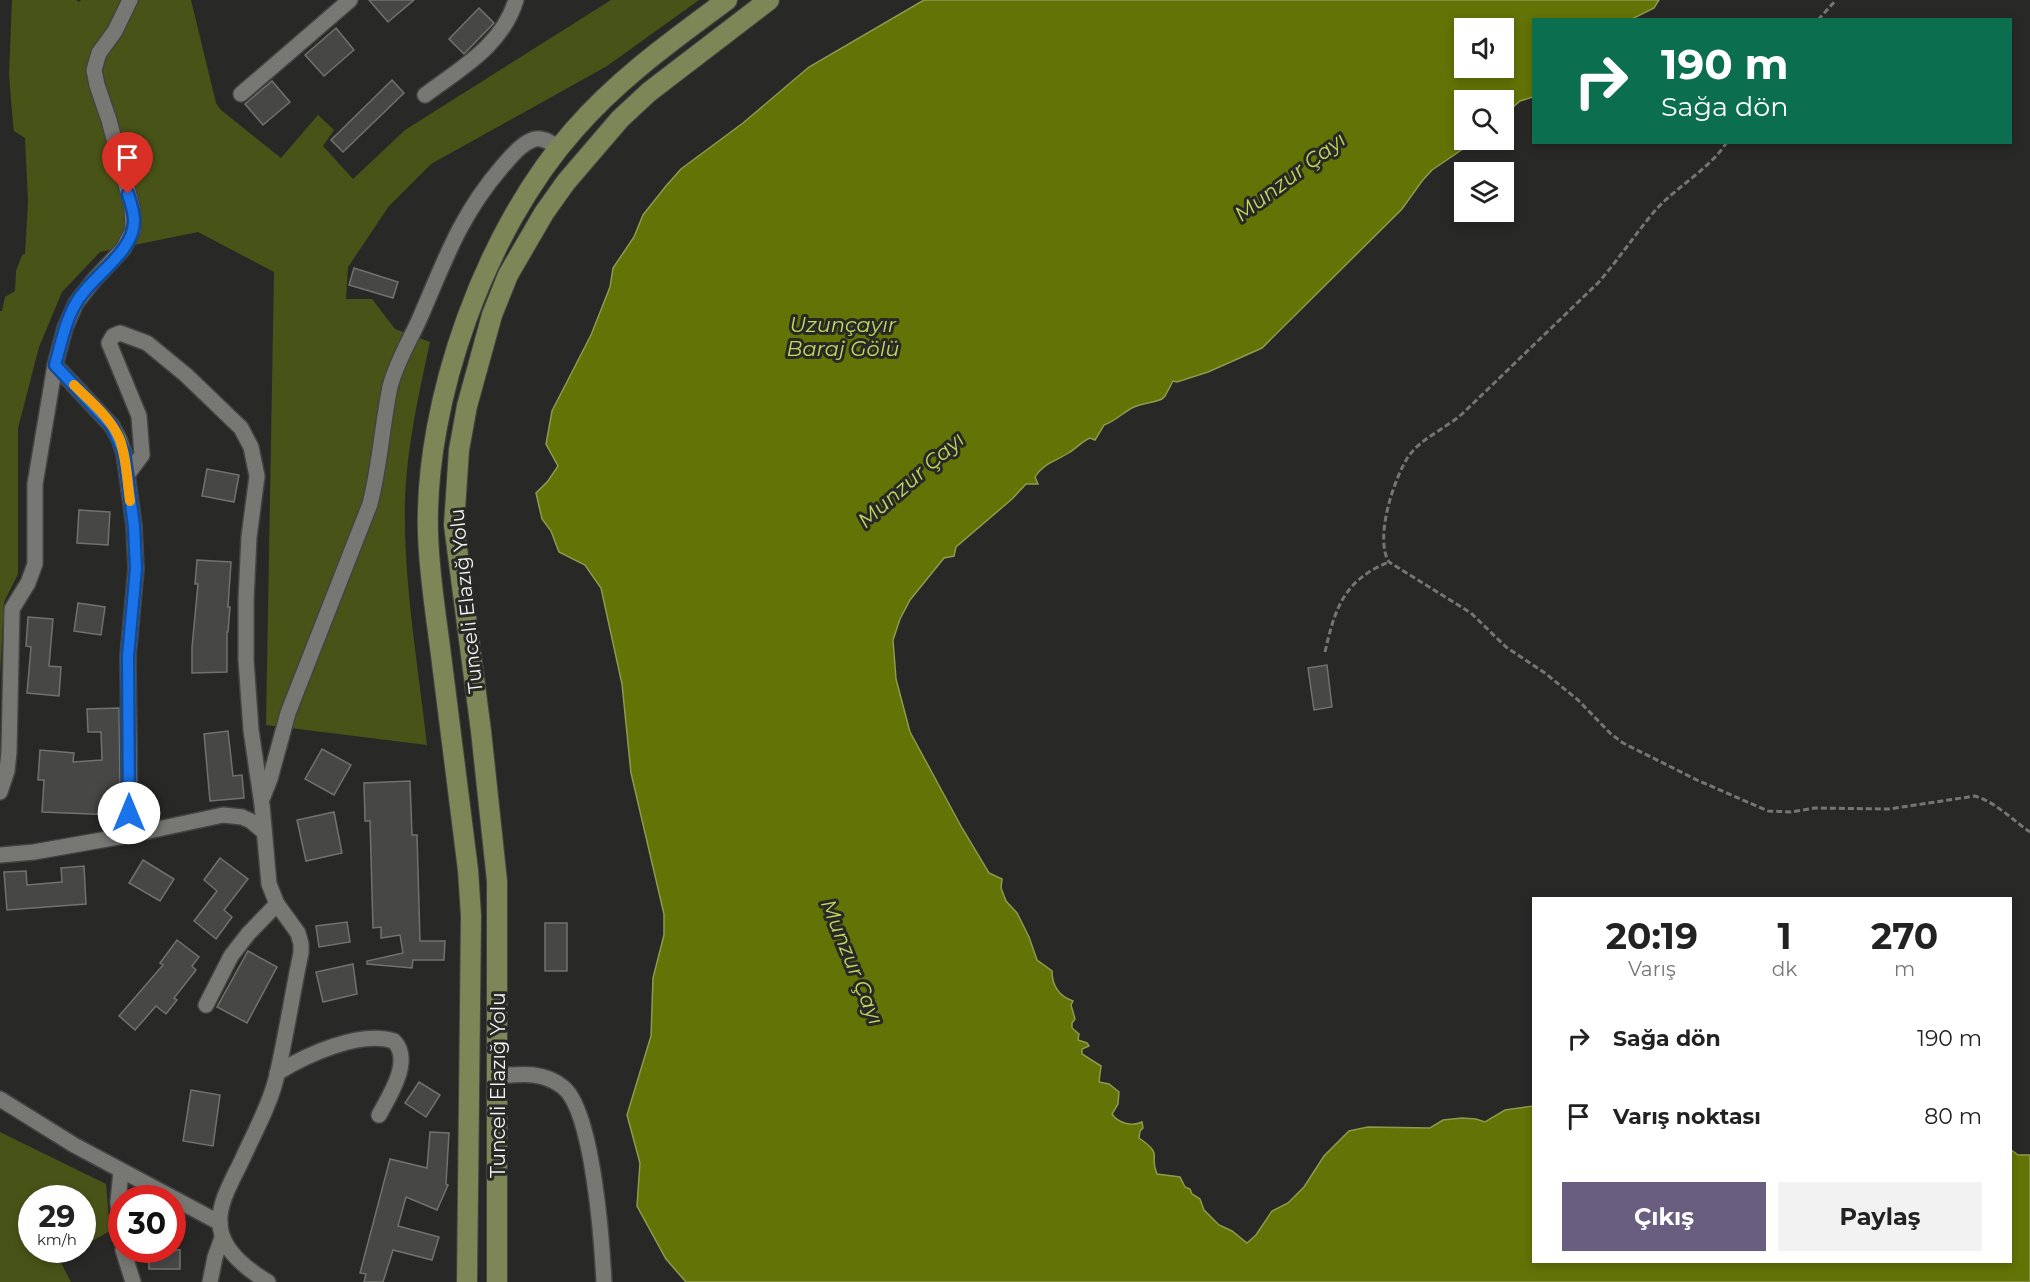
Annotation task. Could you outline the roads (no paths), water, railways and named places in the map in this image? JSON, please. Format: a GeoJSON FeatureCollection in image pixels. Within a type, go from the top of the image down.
{"type":"FeatureCollection","features":[{"type":"Feature","properties":{"kind":"main road","name":"Tunceli Elazığ Yolu"},"geometry":{"type":"LineString","coordinates":[[467,1282],[471,916],[468,870],[431,572],[428,533],[429,489],[433,456],[450,374],[483,275],[522,203],[549,161],[572,132],[606,96],[650,58],[727,0]]}},
{"type":"Feature","properties":{"kind":"main road","name":"Tunceli Elazığ Yolu"},"geometry":{"type":"LineString","coordinates":[[497,1282],[498,881],[454,525],[459,450],[476,368],[492,315],[508,276],[544,213],[566,182],[620,119],[649,92],[769,0]]}},
{"type":"Feature","properties":{"kind":"street"},"geometry":{"type":"LineString","coordinates":[[0,792],[8,771],[12,609],[28,583],[35,564],[35,484],[55,365],[65,328],[76,303],[88,286],[123,249],[133,230],[132,207],[94,69],[99,53],[115,31],[130,0]]}},
{"type":"Feature","properties":{"kind":"street"},"geometry":{"type":"LineString","coordinates":[[241,94],[350,0]]}},
{"type":"Feature","properties":{"kind":"street"},"geometry":{"type":"LineString","coordinates":[[425,95],[488,48],[512,14],[516,0]]}},
{"type":"Feature","properties":{"kind":"street"},"geometry":{"type":"LineString","coordinates":[[261,800],[270,779],[288,713],[370,504],[378,472],[390,387],[395,370],[442,262],[469,210],[512,154],[529,142],[543,138],[560,148]]}},
{"type":"Feature","properties":{"kind":"street"},"geometry":{"type":"LineString","coordinates":[[127,475],[142,455],[139,416],[110,344],[113,336],[120,333],[147,343],[186,375],[241,428],[251,447],[257,477],[248,562],[246,660],[251,730],[261,800],[269,884],[277,904],[296,929],[301,944],[277,1073],[267,1105],[222,1206],[221,1230],[210,1282]]}},
{"type":"Feature","properties":{"kind":"street"},"geometry":{"type":"LineString","coordinates":[[55,365],[112,426],[124,453],[134,526],[136,569],[128,656],[130,835]]}},
{"type":"Feature","properties":{"kind":"street"},"geometry":{"type":"LineString","coordinates":[[0,855],[34,852],[130,835],[223,815],[242,817],[264,832]]}},
{"type":"Feature","properties":{"kind":"street"},"geometry":{"type":"LineString","coordinates":[[206,1005],[231,956],[248,934],[277,904]]}},
{"type":"Feature","properties":{"kind":"street"},"geometry":{"type":"LineString","coordinates":[[277,1073],[300,1059],[341,1044],[380,1039],[394,1041],[400,1051],[399,1071],[379,1115]]}},
{"type":"Feature","properties":{"kind":"street"},"geometry":{"type":"LineString","coordinates":[[497,1076],[529,1074],[541,1076],[565,1088],[573,1098],[589,1148],[603,1255],[604,1282]]}},
{"type":"Feature","properties":{"kind":"street"},"geometry":{"type":"LineString","coordinates":[[0,1099],[74,1145],[221,1230],[244,1264],[268,1282]]}},
{"type":"Feature","properties":{"kind":"street"},"geometry":{"type":"LineString","coordinates":[[120,1185],[121,1171]]}},
{"type":"Feature","properties":{"kind":"street"},"geometry":{"type":"LineString","coordinates":[[127,1263],[133,1282]]}},
{"type":"Feature","properties":{"kind":"water","name":"Uzunçayır Baraj Gölü"},"geometry":{"type":"Polygon","coordinates":[[[924,0],[1659,0],[1654,8],[1634,18],[1532,18],[1532,97],[1520,101],[1514,106],[1514,90],[1454,90],[1454,150],[1461,150],[1432,170],[1402,209],[1262,348],[1208,372],[1177,382],[1173,381],[1162,399],[1134,407],[1104,425],[1095,440],[1090,438],[1042,468],[1035,477],[1038,484],[1026,484],[956,547],[954,556],[944,558],[910,600],[893,640],[896,679],[910,732],[989,873],[1002,879],[1001,888],[1006,901],[1017,913],[1037,960],[1052,971],[1053,981],[1060,993],[1073,1001],[1071,1005],[1075,1019],[1072,1028],[1079,1034],[1078,1040],[1089,1046],[1082,1049],[1082,1054],[1101,1066],[1099,1082],[1109,1084],[1119,1092],[1118,1104],[1112,1114],[1118,1120],[1126,1123],[1142,1122],[1143,1128],[1139,1138],[1154,1152],[1157,1174],[1180,1177],[1185,1187],[1200,1199],[1204,1210],[1219,1225],[1232,1231],[1247,1243],[1256,1235],[1272,1211],[1288,1203],[1304,1187],[1324,1156],[1349,1131],[1368,1127],[1430,1128],[1443,1120],[1462,1118],[1485,1122],[1505,1110],[1532,1106],[1532,1263],[2012,1263],[2012,1150],[2018,1155],[2030,1155],[2030,1282],[686,1282],[666,1259],[637,1206],[640,1163],[627,1115],[651,1036],[653,978],[664,935],[664,914],[631,773],[622,684],[601,588],[585,565],[559,552],[551,531],[542,519],[536,493],[558,466],[546,444],[552,411],[591,335],[610,287],[613,268],[634,237],[643,215],[681,169],[743,123],[809,67],[924,0]]]}},
{"type":"Feature","properties":{"kind":"water label","name":"Munzur Çayı"},"geometry":{"type":"Point","coordinates":[1290,177]}},
{"type":"Feature","properties":{"kind":"water label","name":"Munzur Çayı"},"geometry":{"type":"Point","coordinates":[911,480]}},
{"type":"Feature","properties":{"kind":"water label","name":"Munzur Çayı"},"geometry":{"type":"Point","coordinates":[852,962]}}]}
